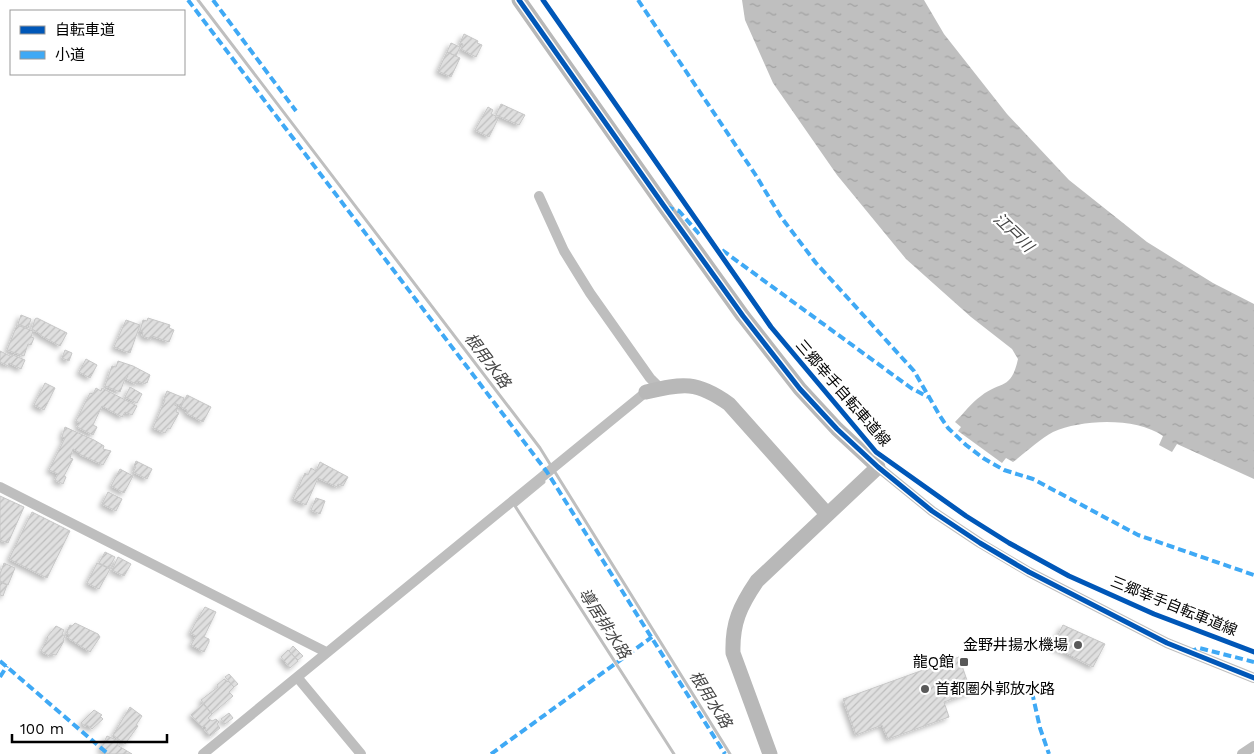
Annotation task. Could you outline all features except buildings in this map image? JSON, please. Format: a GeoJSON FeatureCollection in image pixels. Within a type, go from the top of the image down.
{"type":"FeatureCollection","features":[{"type":"Feature","properties":{"kind":"street"},"geometry":{"type":"LineString","coordinates":[[519,0],[743,316],[800,389],[837,429],[878,467],[932,511],[980,543],[1029,572],[1167,643],[1254,678]]}},
{"type":"Feature","properties":{"kind":"street"},"geometry":{"type":"LineString","coordinates":[[539,196],[564,251],[590,293],[650,378],[653,390]]}},
{"type":"Feature","properties":{"kind":"street"},"geometry":{"type":"LineString","coordinates":[[202,754],[653,390],[671,386],[692,386],[712,392],[729,404],[827,514]]}},
{"type":"Feature","properties":{"kind":"street"},"geometry":{"type":"LineString","coordinates":[[770,754],[734,653],[733,638],[736,618],[745,599],[757,581],[878,467]]}},
{"type":"Feature","properties":{"kind":"street"},"geometry":{"type":"LineString","coordinates":[[0,487],[326,652]]}},
{"type":"Feature","properties":{"kind":"street"},"geometry":{"type":"LineString","coordinates":[[297,677],[361,754]]}},
{"type":"Feature","properties":{"kind":"street"},"geometry":{"type":"LineString","coordinates":[[1242,754],[1254,746]]}},
{"type":"Feature","properties":{"kind":"water","name":"江戸川"},"geometry":{"type":"Polygon","coordinates":[[[742,0],[924,0],[944,34],[1007,114],[1069,180],[1147,242],[1213,283],[1254,304],[1254,479],[1177,444],[1172,452],[1159,445],[1163,436],[1152,430],[1124,423],[1079,424],[1065,428],[1048,435],[1013,462],[1006,458],[1002,463],[958,431],[961,427],[955,422],[977,399],[1008,381],[1012,376],[1018,359],[1012,349],[971,317],[906,259],[837,175],[773,83],[745,20],[742,0]]]}},
{"type":"Feature","properties":{"kind":"waterway","name":"根用水路"},"geometry":{"type":"LineString","coordinates":[[198,0],[540,448],[730,754]]}},
{"type":"Feature","properties":{"kind":"waterway","name":"導居排水路"},"geometry":{"type":"LineString","coordinates":[[544,482],[515,506],[674,754]]}},
{"type":"Feature","properties":{"kind":"marked path"},"geometry":{"type":"LineString","coordinates":[[188,0],[547,472],[725,754]]}},
{"type":"Feature","properties":{"kind":"marked path"},"geometry":{"type":"LineString","coordinates":[[213,0],[296,111]]}},
{"type":"Feature","properties":{"kind":"marked path"},"geometry":{"type":"LineString","coordinates":[[638,0],[755,174],[781,217],[816,263],[914,371],[948,428],[966,445],[983,458],[1004,470],[1033,479],[1138,535],[1254,575]]}},
{"type":"Feature","properties":{"kind":"marked path"},"geometry":{"type":"LineString","coordinates":[[666,207],[679,211],[701,236]]}},
{"type":"Feature","properties":{"kind":"marked path"},"geometry":{"type":"LineString","coordinates":[[722,250],[911,388],[928,397]]}},
{"type":"Feature","properties":{"kind":"marked path"},"geometry":{"type":"LineString","coordinates":[[491,754],[652,637]]}},
{"type":"Feature","properties":{"kind":"marked path"},"geometry":{"type":"LineString","coordinates":[[1189,652],[1199,648],[1254,662]]}},
{"type":"Feature","properties":{"kind":"marked path"},"geometry":{"type":"LineString","coordinates":[[0,661],[108,754]]}},
{"type":"Feature","properties":{"kind":"marked path"},"geometry":{"type":"LineString","coordinates":[[0,677],[7,666]]}},
{"type":"Feature","properties":{"kind":"marked path"},"geometry":{"type":"LineString","coordinates":[[1032,692],[1040,728],[1049,754]]}},
{"type":"Feature","properties":{"kind":"cycle path"},"geometry":{"type":"LineString","coordinates":[[519,0],[743,316],[800,389],[837,429],[878,467],[932,511],[980,543],[1029,572],[1167,643],[1254,678]]}},
{"type":"Feature","properties":{"kind":"cycle path","name":"三郷幸手自転車道線"},"geometry":{"type":"LineString","coordinates":[[543,0],[771,327],[876,452],[966,516],[1009,543],[1069,576],[1154,614],[1254,652]]}},
{"type":"Feature","properties":{"kind":"place","name":"金野井揚水機場"},"geometry":{"type":"Point","coordinates":[1078,645]}},
{"type":"Feature","properties":{"kind":"place","name":"龍Q館"},"geometry":{"type":"Point","coordinates":[964,662]}},
{"type":"Feature","properties":{"kind":"place","name":"首都圏外郭放水路"},"geometry":{"type":"Point","coordinates":[925,689]}}]}
